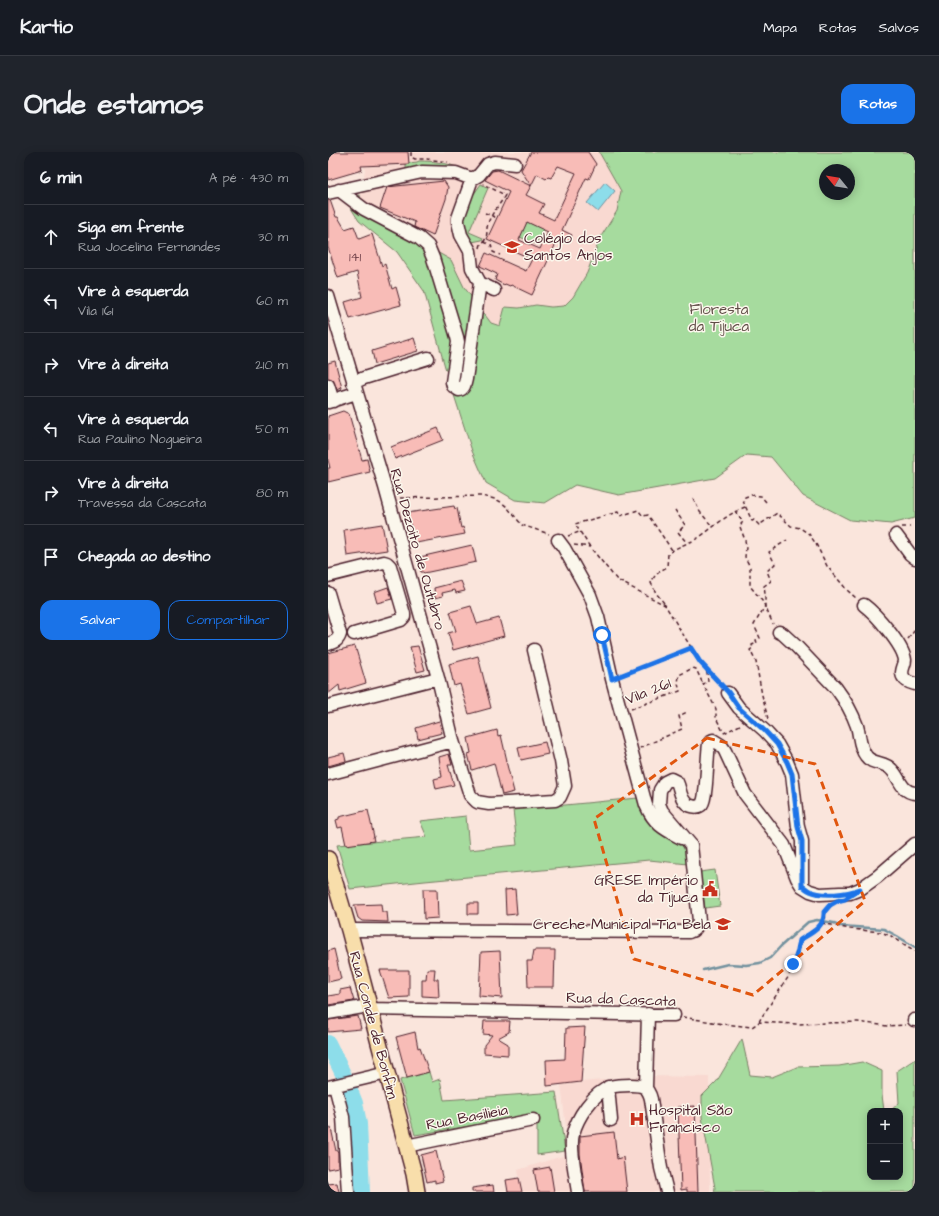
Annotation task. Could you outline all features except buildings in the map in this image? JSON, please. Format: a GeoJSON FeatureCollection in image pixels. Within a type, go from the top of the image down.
{"type":"FeatureCollection","features":[{"type":"Feature","properties":{"kind":"main road","name":"Rua Conde de Bonfim"},"geometry":{"type":"LineString","coordinates":[[328,859],[388,1073],[414,1174],[417,1192]]}},
{"type":"Feature","properties":{"kind":"street"},"geometry":{"type":"LineString","coordinates":[[494,290],[480,283],[472,268],[470,250],[461,235],[458,218],[474,179],[488,164],[492,162],[515,164]]}},
{"type":"Feature","properties":{"kind":"street"},"geometry":{"type":"LineString","coordinates":[[334,192],[422,172],[456,173],[474,179]]}},
{"type":"Feature","properties":{"kind":"street"},"geometry":{"type":"LineString","coordinates":[[334,192],[409,232],[428,246],[457,337],[458,342],[452,382],[453,386],[459,390],[461,390],[464,386],[466,380],[480,283]]}},
{"type":"Feature","properties":{"kind":"street","name":"Rua Dezoito de Outubro"},"geometry":{"type":"LineString","coordinates":[[328,296],[388,499],[438,678],[453,741],[470,795],[477,802],[482,804],[554,800],[560,797],[565,786],[561,761],[534,650]]}},
{"type":"Feature","properties":{"kind":"street"},"geometry":{"type":"LineString","coordinates":[[328,385],[331,402],[355,388],[364,378],[428,358]]}},
{"type":"Feature","properties":{"kind":"street"},"geometry":{"type":"LineString","coordinates":[[896,535],[910,554],[915,558]]}},
{"type":"Feature","properties":{"kind":"street"},"geometry":{"type":"LineString","coordinates":[[561,544],[590,596],[598,617],[631,752],[649,812],[655,821],[665,830],[691,845]]}},
{"type":"Feature","properties":{"kind":"street"},"geometry":{"type":"LineString","coordinates":[[328,576],[384,562],[390,566],[404,617],[401,620],[354,634]]}},
{"type":"Feature","properties":{"kind":"street"},"geometry":{"type":"LineString","coordinates":[[328,593],[340,634],[336,642],[328,644]]}},
{"type":"Feature","properties":{"kind":"street"},"geometry":{"type":"LineString","coordinates":[[864,605],[877,617],[898,643],[905,660],[902,676],[906,680],[915,684]]}},
{"type":"Feature","properties":{"kind":"street"},"geometry":{"type":"LineString","coordinates":[[779,632],[796,646],[841,694],[850,708],[857,727],[862,749],[868,759],[889,766],[894,771],[903,787],[908,791],[915,793]]}},
{"type":"Feature","properties":{"kind":"street"},"geometry":{"type":"LineString","coordinates":[[328,706],[438,678]]}},
{"type":"Feature","properties":{"kind":"street"},"geometry":{"type":"LineString","coordinates":[[728,692],[739,708],[777,744],[792,774],[798,827],[802,841],[802,886]]}},
{"type":"Feature","properties":{"kind":"street"},"geometry":{"type":"LineString","coordinates":[[349,930],[689,932],[693,930],[697,927],[699,921],[691,845],[662,811],[659,804],[660,790],[665,782],[673,779],[677,782],[684,802],[698,807],[702,804],[709,744],[713,740],[716,741],[725,751],[739,784],[745,794],[784,845],[797,878],[802,886],[810,891],[820,894],[850,893],[860,889],[877,877],[915,844]]}},
{"type":"Feature","properties":{"kind":"street"},"geometry":{"type":"LineString","coordinates":[[328,774],[453,741]]}},
{"type":"Feature","properties":{"kind":"street","name":"Rua da Cascata"},"geometry":{"type":"LineString","coordinates":[[328,1014],[369,1007],[674,1015]]}},
{"type":"Feature","properties":{"kind":"street"},"geometry":{"type":"LineString","coordinates":[[646,1088],[648,1014]]}},
{"type":"Feature","properties":{"kind":"street"},"geometry":{"type":"LineString","coordinates":[[348,1192],[344,1123],[339,1085],[388,1073]]}},
{"type":"Feature","properties":{"kind":"street"},"geometry":{"type":"LineString","coordinates":[[578,1192],[571,1142],[581,1114],[598,1095],[608,1088],[619,1085],[639,1085],[649,1091],[651,1098],[661,1168],[667,1192]]}},
{"type":"Feature","properties":{"kind":"street"},"geometry":{"type":"LineString","coordinates":[[608,1088],[611,1120]]}},
{"type":"Feature","properties":{"kind":"street","name":"Rua Basilieia"},"geometry":{"type":"LineString","coordinates":[[406,1146],[533,1120]]}},
{"type":"Feature","properties":{"kind":"path"},"geometry":{"type":"LineString","coordinates":[[474,179],[506,195],[492,216],[487,228],[488,232],[479,250]]}},
{"type":"Feature","properties":{"kind":"path"},"geometry":{"type":"LineString","coordinates":[[485,213],[497,218]]}},
{"type":"Feature","properties":{"kind":"path"},"geometry":{"type":"LineString","coordinates":[[484,242],[491,245],[493,252],[500,255]]}},
{"type":"Feature","properties":{"kind":"path"},"geometry":{"type":"LineString","coordinates":[[388,499],[481,496],[495,499],[507,507],[522,525],[544,532],[561,544],[573,544],[590,547]]}},
{"type":"Feature","properties":{"kind":"path"},"geometry":{"type":"LineString","coordinates":[[766,502],[761,496],[747,496],[743,499],[752,521],[754,520],[758,524],[777,513],[791,526],[800,528],[809,534],[816,544],[823,561],[831,572],[847,590],[864,605]]}},
{"type":"Feature","properties":{"kind":"path"},"geometry":{"type":"LineString","coordinates":[[693,498],[700,512],[712,526]]}},
{"type":"Feature","properties":{"kind":"path"},"geometry":{"type":"LineString","coordinates":[[728,692],[700,662],[651,583],[658,573],[667,567],[667,557],[672,550],[700,537],[712,526],[735,511],[745,507]]}},
{"type":"Feature","properties":{"kind":"path"},"geometry":{"type":"LineString","coordinates":[[665,605],[617,580],[590,547],[575,524],[618,512],[620,516],[638,510],[643,516],[648,515],[672,550]]}},
{"type":"Feature","properties":{"kind":"path"},"geometry":{"type":"LineString","coordinates":[[675,510],[685,525],[678,532],[687,543]]}},
{"type":"Feature","properties":{"kind":"path"},"geometry":{"type":"LineString","coordinates":[[735,511],[743,522],[741,524],[742,526],[740,527],[745,540],[745,557],[750,567],[750,586],[765,606],[773,624],[779,632]]}},
{"type":"Feature","properties":{"kind":"path"},"geometry":{"type":"LineString","coordinates":[[770,737],[767,714],[756,662],[750,650],[753,648],[752,645],[757,643],[756,640],[760,638],[754,625],[765,606],[766,594],[764,586],[771,581],[767,571],[775,564],[769,552],[787,540]]}},
{"type":"Feature","properties":{"kind":"path"},"geometry":{"type":"LineString","coordinates":[[612,679],[691,648]]}},
{"type":"Feature","properties":{"kind":"path","name":"Vila 261"},"geometry":{"type":"LineString","coordinates":[[622,713],[680,692],[678,684],[679,675],[693,668],[696,669],[703,684]]}},
{"type":"Feature","properties":{"kind":"path"},"geometry":{"type":"LineString","coordinates":[[708,671],[708,682],[703,684],[716,709],[716,718],[724,733],[750,719]]}},
{"type":"Feature","properties":{"kind":"path"},"geometry":{"type":"LineString","coordinates":[[631,752],[682,729],[679,716],[686,712]]}},
{"type":"Feature","properties":{"kind":"path"},"geometry":{"type":"LineString","coordinates":[[759,1022],[789,976],[797,954],[800,940],[814,931],[822,923],[825,918],[824,912],[834,903]]}},
{"type":"Feature","properties":{"kind":"path"},"geometry":{"type":"LineString","coordinates":[[822,923],[850,929],[881,932],[891,936],[915,951]]}},
{"type":"Feature","properties":{"kind":"path","name":"Rua da Cascata"},"geometry":{"type":"LineString","coordinates":[[674,1015],[706,1022],[752,1027],[759,1022],[796,1024],[858,1022],[887,1026],[901,1026],[915,1020]]}},
{"type":"Feature","properties":{"kind":"highlighted area"},"geometry":{"type":"Polygon","coordinates":[[[707,738],[815,764],[865,901],[753,995],[634,959],[594,819],[707,738]]]}},
{"type":"Feature","properties":{"kind":"shaded area","name":"Colégio dos Santos Anjos"},"geometry":{"type":"Polygon","coordinates":[[[359,152],[599,152],[621,191],[617,211],[600,238],[587,273],[573,297],[564,306],[551,307],[537,305],[519,308],[505,307],[500,326],[491,323],[464,287],[456,270],[362,209],[360,195],[365,170],[359,152]]]}},
{"type":"Feature","properties":{"kind":"shaded area","name":"Hospital São Francisco"},"geometry":{"type":"Polygon","coordinates":[[[643,1076],[709,1077],[710,1192],[522,1192],[518,1170],[569,1154],[561,1084],[643,1076]]]}},
{"type":"Feature","properties":{"kind":"green space","name":"Floresta da Tijuca"},"geometry":{"type":"Polygon","coordinates":[[[599,152],[915,152],[915,518],[891,524],[850,520],[803,496],[771,457],[747,455],[715,478],[619,495],[575,485],[545,503],[515,500],[486,483],[472,451],[445,367],[424,291],[397,252],[359,221],[349,205],[351,198],[360,195],[362,210],[451,260],[464,287],[491,323],[500,326],[505,307],[519,308],[536,305],[551,307],[564,306],[573,297],[587,273],[600,238],[617,211],[621,191],[599,152]]]}},
{"type":"Feature","properties":{"kind":"green space"},"geometry":{"type":"Polygon","coordinates":[[[419,161],[441,163],[462,169],[406,171],[406,164],[419,161]]]}},
{"type":"Feature","properties":{"kind":"green space"},"geometry":{"type":"Polygon","coordinates":[[[481,184],[488,188],[469,232],[483,238],[482,240],[472,242],[467,238],[461,222],[471,198],[481,184]]]}},
{"type":"Feature","properties":{"kind":"green space"},"geometry":{"type":"Polygon","coordinates":[[[527,222],[543,229],[536,244],[520,237],[527,222]]]}},
{"type":"Feature","properties":{"kind":"green space"},"geometry":{"type":"Polygon","coordinates":[[[638,798],[645,819],[663,833],[681,843],[686,853],[688,864],[649,860],[350,889],[337,845],[427,837],[420,821],[466,816],[469,850],[517,845],[513,810],[638,798]]]}},
{"type":"Feature","properties":{"kind":"green space","name":"GRESE Império da Tijuca"},"geometry":{"type":"Polygon","coordinates":[[[715,870],[720,906],[705,908],[700,872],[715,870]]]}},
{"type":"Feature","properties":{"kind":"green space"},"geometry":{"type":"Polygon","coordinates":[[[742,1039],[750,1075],[772,1077],[797,1067],[839,1066],[862,1062],[882,1071],[884,1108],[867,1108],[867,1180],[903,1180],[903,1108],[893,1108],[899,1103],[897,1071],[915,1059],[915,1192],[714,1192],[715,1188],[702,1117],[702,1096],[717,1081],[742,1039]]]}},
{"type":"Feature","properties":{"kind":"green space"},"geometry":{"type":"Polygon","coordinates":[[[429,1072],[432,1082],[440,1079],[444,1100],[556,1092],[565,1151],[537,1155],[537,1115],[415,1135],[400,1080],[429,1072]]]}},
{"type":"Feature","properties":{"kind":"water"},"geometry":{"type":"Polygon","coordinates":[[[605,182],[615,191],[598,212],[587,203],[605,182]]]}},
{"type":"Feature","properties":{"kind":"waterway"},"geometry":{"type":"LineString","coordinates":[[703,970],[728,964],[746,965],[760,963],[770,958],[808,922],[817,920],[834,923],[841,926],[884,929],[915,947]]}},
{"type":"Feature","properties":{"kind":"waterway"},"geometry":{"type":"LineString","coordinates":[[328,1043],[345,1078]]}},
{"type":"Feature","properties":{"kind":"waterway"},"geometry":{"type":"LineString","coordinates":[[349,1088],[355,1103],[359,1124],[362,1192]]}},
{"type":"Feature","properties":{"kind":"place","name":"Colégio dos Santos Anjos"},"geometry":{"type":"Point","coordinates":[512,247]}},
{"type":"Feature","properties":{"kind":"place","name":"GRESE Império da Tijuca"},"geometry":{"type":"Point","coordinates":[710,889]}},
{"type":"Feature","properties":{"kind":"place","name":"Creche Municipal Tia Bela"},"geometry":{"type":"Point","coordinates":[723,924]}},
{"type":"Feature","properties":{"kind":"place","name":"Hospital São Francisco"},"geometry":{"type":"Point","coordinates":[637,1119]}},
{"type":"Feature","properties":{"kind":"route"},"geometry":{"type":"LineString","coordinates":[[602,635],[612,679],[691,648],[700,662],[728,692],[739,708],[777,744],[792,774],[795,807],[802,841],[802,886],[810,891],[820,894],[850,893],[860,889],[845,899],[830,905],[824,912],[825,918],[819,927],[800,940],[793,964]]}}]}
